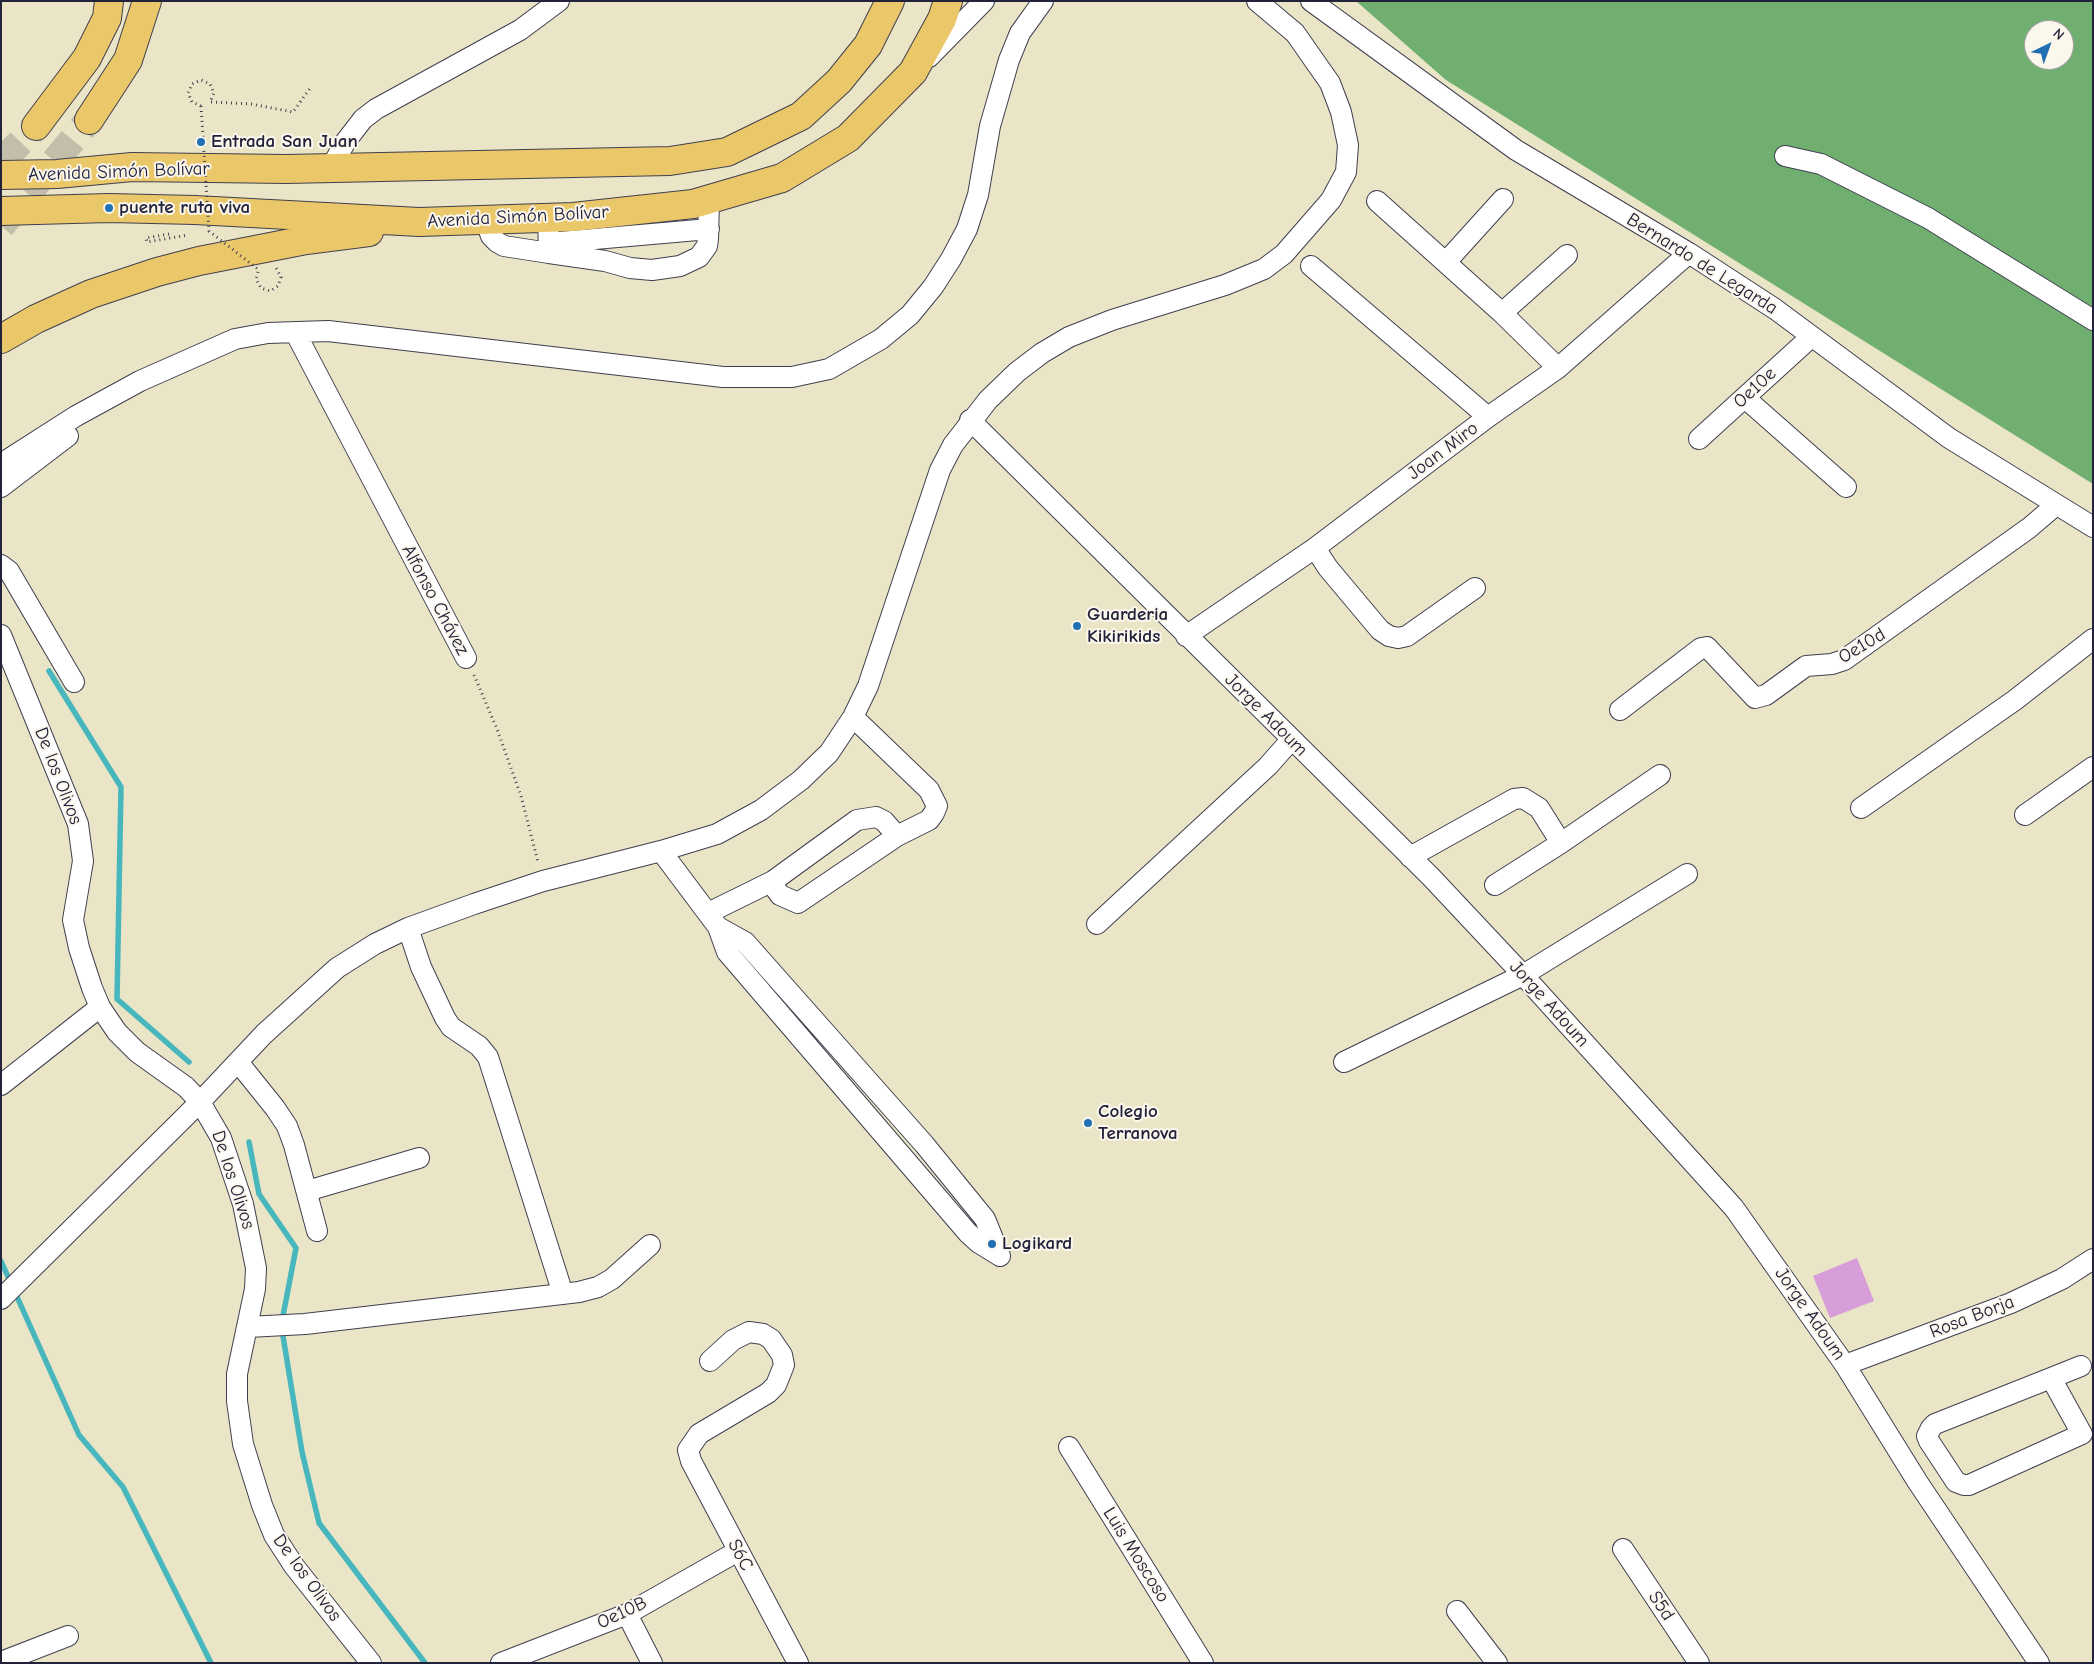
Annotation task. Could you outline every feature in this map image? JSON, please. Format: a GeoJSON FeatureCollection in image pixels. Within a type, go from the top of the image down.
{"type":"FeatureCollection","features":[{"type":"Feature","properties":{"kind":"highway"},"geometry":{"type":"LineString","coordinates":[[36,126],[87,58],[107,18],[109,1]]}},
{"type":"Feature","properties":{"kind":"highway"},"geometry":{"type":"LineString","coordinates":[[89,120],[128,60],[147,1]]}},
{"type":"Feature","properties":{"kind":"highway","name":"Avenida Simón Bolívar"},"geometry":{"type":"LineString","coordinates":[[1,175],[57,174],[132,167],[330,168],[670,161],[727,152],[800,116],[839,82],[868,45],[890,1]]}},
{"type":"Feature","properties":{"kind":"highway","name":"Avenida Simón Bolívar"},"geometry":{"type":"LineString","coordinates":[[1,211],[109,208],[195,210],[419,222],[485,218],[549,238],[709,200],[782,178],[848,138],[913,72],[942,19],[948,1]]}},
{"type":"Feature","properties":{"kind":"highway"},"geometry":{"type":"LineString","coordinates":[[1,339],[36,319],[91,294],[157,272],[198,261],[306,240],[361,233],[419,222]]}},
{"type":"Feature","properties":{"kind":"street"},"geometry":{"type":"LineString","coordinates":[[330,168],[346,141],[363,119],[376,109],[520,30],[559,1]]}},
{"type":"Feature","properties":{"kind":"street"},"geometry":{"type":"LineString","coordinates":[[913,72],[984,1]]}},
{"type":"Feature","properties":{"kind":"street"},"geometry":{"type":"LineString","coordinates":[[1,464],[98,404],[140,381],[235,339],[268,333],[328,331],[360,334],[723,377],[792,377],[829,369],[881,339],[910,315],[933,288],[951,259],[966,229],[978,195],[990,126],[1008,60],[1020,33],[1043,1]]}},
{"type":"Feature","properties":{"kind":"street"},"geometry":{"type":"LineString","coordinates":[[1,1299],[200,1102],[298,1001],[337,968],[375,944],[408,928],[543,881],[661,851],[717,834],[761,810],[801,780],[828,753],[854,717],[868,686],[888,631],[940,470],[953,445],[970,420],[988,400],[1017,372],[1042,353],[1069,337],[1112,320],[1225,285],[1264,269],[1284,254],[1332,200],[1346,172],[1348,145],[1341,112],[1330,84],[1295,33],[1257,1]]}},
{"type":"Feature","properties":{"kind":"street","name":"Bernardo de Legarda"},"geometry":{"type":"LineString","coordinates":[[1312,1],[1516,150],[1689,253],[1775,309],[1949,438],[2093,526]]}},
{"type":"Feature","properties":{"kind":"street"},"geometry":{"type":"LineString","coordinates":[[1785,156],[1821,164],[1928,218],[2093,320]]}},
{"type":"Feature","properties":{"kind":"street"},"geometry":{"type":"LineString","coordinates":[[549,238],[652,270],[680,266],[699,257],[707,246],[709,200]]}},
{"type":"Feature","properties":{"kind":"street"},"geometry":{"type":"LineString","coordinates":[[1446,262],[1503,200]]}},
{"type":"Feature","properties":{"kind":"street"},"geometry":{"type":"LineString","coordinates":[[1377,201],[1502,313],[1558,368]]}},
{"type":"Feature","properties":{"kind":"street"},"geometry":{"type":"LineString","coordinates":[[549,238],[709,229]]}},
{"type":"Feature","properties":{"kind":"street","name":"Joan Miro"},"geometry":{"type":"LineString","coordinates":[[1186,636],[1315,548],[1488,417],[1558,368],[1689,253]]}},
{"type":"Feature","properties":{"kind":"street"},"geometry":{"type":"LineString","coordinates":[[1502,313],[1567,255]]}},
{"type":"Feature","properties":{"kind":"street"},"geometry":{"type":"LineString","coordinates":[[1311,266],[1488,417]]}},
{"type":"Feature","properties":{"kind":"street","name":"Alfonso Chávez"},"geometry":{"type":"LineString","coordinates":[[295,332],[466,658]]}},
{"type":"Feature","properties":{"kind":"street","name":"Oe10e"},"geometry":{"type":"LineString","coordinates":[[1699,440],[1811,337]]}},
{"type":"Feature","properties":{"kind":"street"},"geometry":{"type":"LineString","coordinates":[[1745,398],[1846,487]]}},
{"type":"Feature","properties":{"kind":"street"},"geometry":{"type":"LineString","coordinates":[[1,487],[72,433],[98,404]]}},
{"type":"Feature","properties":{"kind":"street","name":"Jorge Adoum"},"geometry":{"type":"LineString","coordinates":[[970,420],[1410,857],[1523,975],[1734,1208],[1845,1365],[1918,1481],[2039,1663]]}},
{"type":"Feature","properties":{"kind":"street","name":"Oe10d"},"geometry":{"type":"LineString","coordinates":[[1620,710],[1701,648],[1707,647],[1756,698],[1766,695],[1806,666],[1832,664],[1844,660],[2022,534],[2056,505]]}},
{"type":"Feature","properties":{"kind":"street"},"geometry":{"type":"LineString","coordinates":[[1315,548],[1328,568],[1380,630],[1389,636],[1398,638],[1407,636],[1475,588]]}},
{"type":"Feature","properties":{"kind":"street"},"geometry":{"type":"LineString","coordinates":[[1,565],[8,571],[74,682]]}},
{"type":"Feature","properties":{"kind":"street","name":"De los Olivos"},"geometry":{"type":"LineString","coordinates":[[1,635],[78,824],[84,861],[74,920],[79,948],[100,1007],[116,1032],[137,1052],[166,1071],[200,1102],[221,1138],[243,1204],[253,1245],[256,1275],[248,1327],[237,1374],[237,1401],[242,1444],[259,1497],[274,1534],[294,1566],[371,1663]]}},
{"type":"Feature","properties":{"kind":"street"},"geometry":{"type":"LineString","coordinates":[[1860,808],[2015,700],[2093,639]]}},
{"type":"Feature","properties":{"kind":"street"},"geometry":{"type":"LineString","coordinates":[[774,880],[780,896],[798,903],[897,836],[929,820],[937,806],[935,798],[854,717]]}},
{"type":"Feature","properties":{"kind":"street"},"geometry":{"type":"LineString","coordinates":[[1097,924],[1268,766],[1291,740]]}},
{"type":"Feature","properties":{"kind":"street"},"geometry":{"type":"LineString","coordinates":[[2025,816],[2093,767]]}},
{"type":"Feature","properties":{"kind":"street"},"geometry":{"type":"LineString","coordinates":[[1495,885],[1561,844],[1660,775]]}},
{"type":"Feature","properties":{"kind":"street"},"geometry":{"type":"LineString","coordinates":[[1410,857],[1514,799],[1523,798],[1539,808],[1561,844]]}},
{"type":"Feature","properties":{"kind":"street"},"geometry":{"type":"LineString","coordinates":[[713,920],[774,880],[857,820],[876,817],[884,821],[897,836]]}},
{"type":"Feature","properties":{"kind":"street"},"geometry":{"type":"LineString","coordinates":[[661,851],[713,920],[728,952],[968,1233],[979,1243],[1000,1256],[992,1232],[976,1206],[745,942],[713,920]]}},
{"type":"Feature","properties":{"kind":"street"},"geometry":{"type":"LineString","coordinates":[[1344,1062],[1523,975],[1687,874]]}},
{"type":"Feature","properties":{"kind":"street"},"geometry":{"type":"LineString","coordinates":[[408,928],[421,967],[445,1018],[451,1027],[480,1046],[488,1057],[563,1294]]}},
{"type":"Feature","properties":{"kind":"street"},"geometry":{"type":"LineString","coordinates":[[1,1085],[100,1007]]}},
{"type":"Feature","properties":{"kind":"street"},"geometry":{"type":"LineString","coordinates":[[238,1062],[276,1108],[286,1126],[294,1145],[317,1231]]}},
{"type":"Feature","properties":{"kind":"street"},"geometry":{"type":"LineString","coordinates":[[840,1084],[857,1069]]}},
{"type":"Feature","properties":{"kind":"street"},"geometry":{"type":"LineString","coordinates":[[307,1190],[419,1158]]}},
{"type":"Feature","properties":{"kind":"street"},"geometry":{"type":"LineString","coordinates":[[248,1327],[297,1325],[563,1294],[598,1286],[612,1280],[650,1245]]}},
{"type":"Feature","properties":{"kind":"street","name":"Rosa Borja"},"geometry":{"type":"LineString","coordinates":[[1845,1365],[2018,1300],[2062,1279],[2093,1259]]}},
{"type":"Feature","properties":{"kind":"street","name":"S6C"},"geometry":{"type":"LineString","coordinates":[[710,1361],[741,1335],[756,1332],[763,1334],[779,1348],[784,1365],[782,1376],[768,1393],[699,1434],[688,1450],[691,1461],[798,1663]]}},
{"type":"Feature","properties":{"kind":"street"},"geometry":{"type":"LineString","coordinates":[[2051,1378],[2087,1432],[1969,1484],[1964,1485],[1956,1482],[1945,1468],[1927,1436],[1935,1424],[2081,1366]]}},
{"type":"Feature","properties":{"kind":"street","name":"Luis Moscoso"},"geometry":{"type":"LineString","coordinates":[[1068,1447],[1203,1663]]}},
{"type":"Feature","properties":{"kind":"street"},"geometry":{"type":"LineString","coordinates":[[1918,1481],[1945,1468]]}},
{"type":"Feature","properties":{"kind":"street","name":"S5d"},"geometry":{"type":"LineString","coordinates":[[1623,1549],[1699,1663]]}},
{"type":"Feature","properties":{"kind":"street","name":"Oe10B"},"geometry":{"type":"LineString","coordinates":[[501,1663],[532,1659],[628,1618],[740,1555]]}},
{"type":"Feature","properties":{"kind":"street"},"geometry":{"type":"LineString","coordinates":[[1457,1611],[1497,1663]]}},
{"type":"Feature","properties":{"kind":"street"},"geometry":{"type":"LineString","coordinates":[[628,1618],[652,1663]]}},
{"type":"Feature","properties":{"kind":"street"},"geometry":{"type":"LineString","coordinates":[[1,1662],[68,1636]]}},
{"type":"Feature","properties":{"kind":"path"},"geometry":{"type":"LineString","coordinates":[[209,231],[201,106],[192,102],[188,93],[192,84],[200,80],[210,84],[214,93],[210,102],[252,104],[293,112],[311,87]]}},
{"type":"Feature","properties":{"kind":"path"},"geometry":{"type":"LineString","coordinates":[[200,232],[209,231],[259,270],[256,279],[260,288],[270,290],[278,286],[281,277],[277,269],[268,266]]}},
{"type":"Feature","properties":{"kind":"path"},"geometry":{"type":"LineString","coordinates":[[146,238],[147,242],[192,234]]}},
{"type":"Feature","properties":{"kind":"path","name":"Alfonso Chávez"},"geometry":{"type":"LineString","coordinates":[[466,658],[497,729],[521,796],[543,881]]}},
{"type":"Feature","properties":{"kind":"green space"},"geometry":{"type":"Polygon","coordinates":[[[1356,1],[2093,1],[2093,484],[1446,80],[1356,1]]]}},
{"type":"Feature","properties":{"kind":"building"},"geometry":{"type":"Polygon","coordinates":[[[1857,1258],[1874,1301],[1830,1318],[1813,1276],[1857,1258]]]}},
{"type":"Feature","properties":{"kind":"waterway"},"geometry":{"type":"LineString","coordinates":[[49,671],[121,787],[117,999],[189,1062]]}},
{"type":"Feature","properties":{"kind":"waterway"},"geometry":{"type":"LineString","coordinates":[[249,1142],[259,1194],[296,1248],[282,1321]]}},
{"type":"Feature","properties":{"kind":"waterway"},"geometry":{"type":"LineString","coordinates":[[1,1261],[79,1435],[123,1487],[211,1663]]}},
{"type":"Feature","properties":{"kind":"waterway"},"geometry":{"type":"LineString","coordinates":[[282,1330],[302,1452],[319,1523],[425,1663]]}},
{"type":"Feature","properties":{"kind":"tunnel"},"geometry":{"type":"LineString","coordinates":[[1,226],[89,120]]}},
{"type":"Feature","properties":{"kind":"tunnel"},"geometry":{"type":"LineString","coordinates":[[1,162],[36,126]]}},
{"type":"Feature","properties":{"kind":"place","name":"Entrada San Juan"},"geometry":{"type":"Point","coordinates":[201,142]}},
{"type":"Feature","properties":{"kind":"place","name":"puente ruta viva"},"geometry":{"type":"Point","coordinates":[109,208]}},
{"type":"Feature","properties":{"kind":"place","name":"Guarderia Kikirikids"},"geometry":{"type":"Point","coordinates":[1077,626]}},
{"type":"Feature","properties":{"kind":"place","name":"Colegio Terranova"},"geometry":{"type":"Point","coordinates":[1088,1123]}},
{"type":"Feature","properties":{"kind":"place","name":"Logikard"},"geometry":{"type":"Point","coordinates":[992,1244]}}]}
